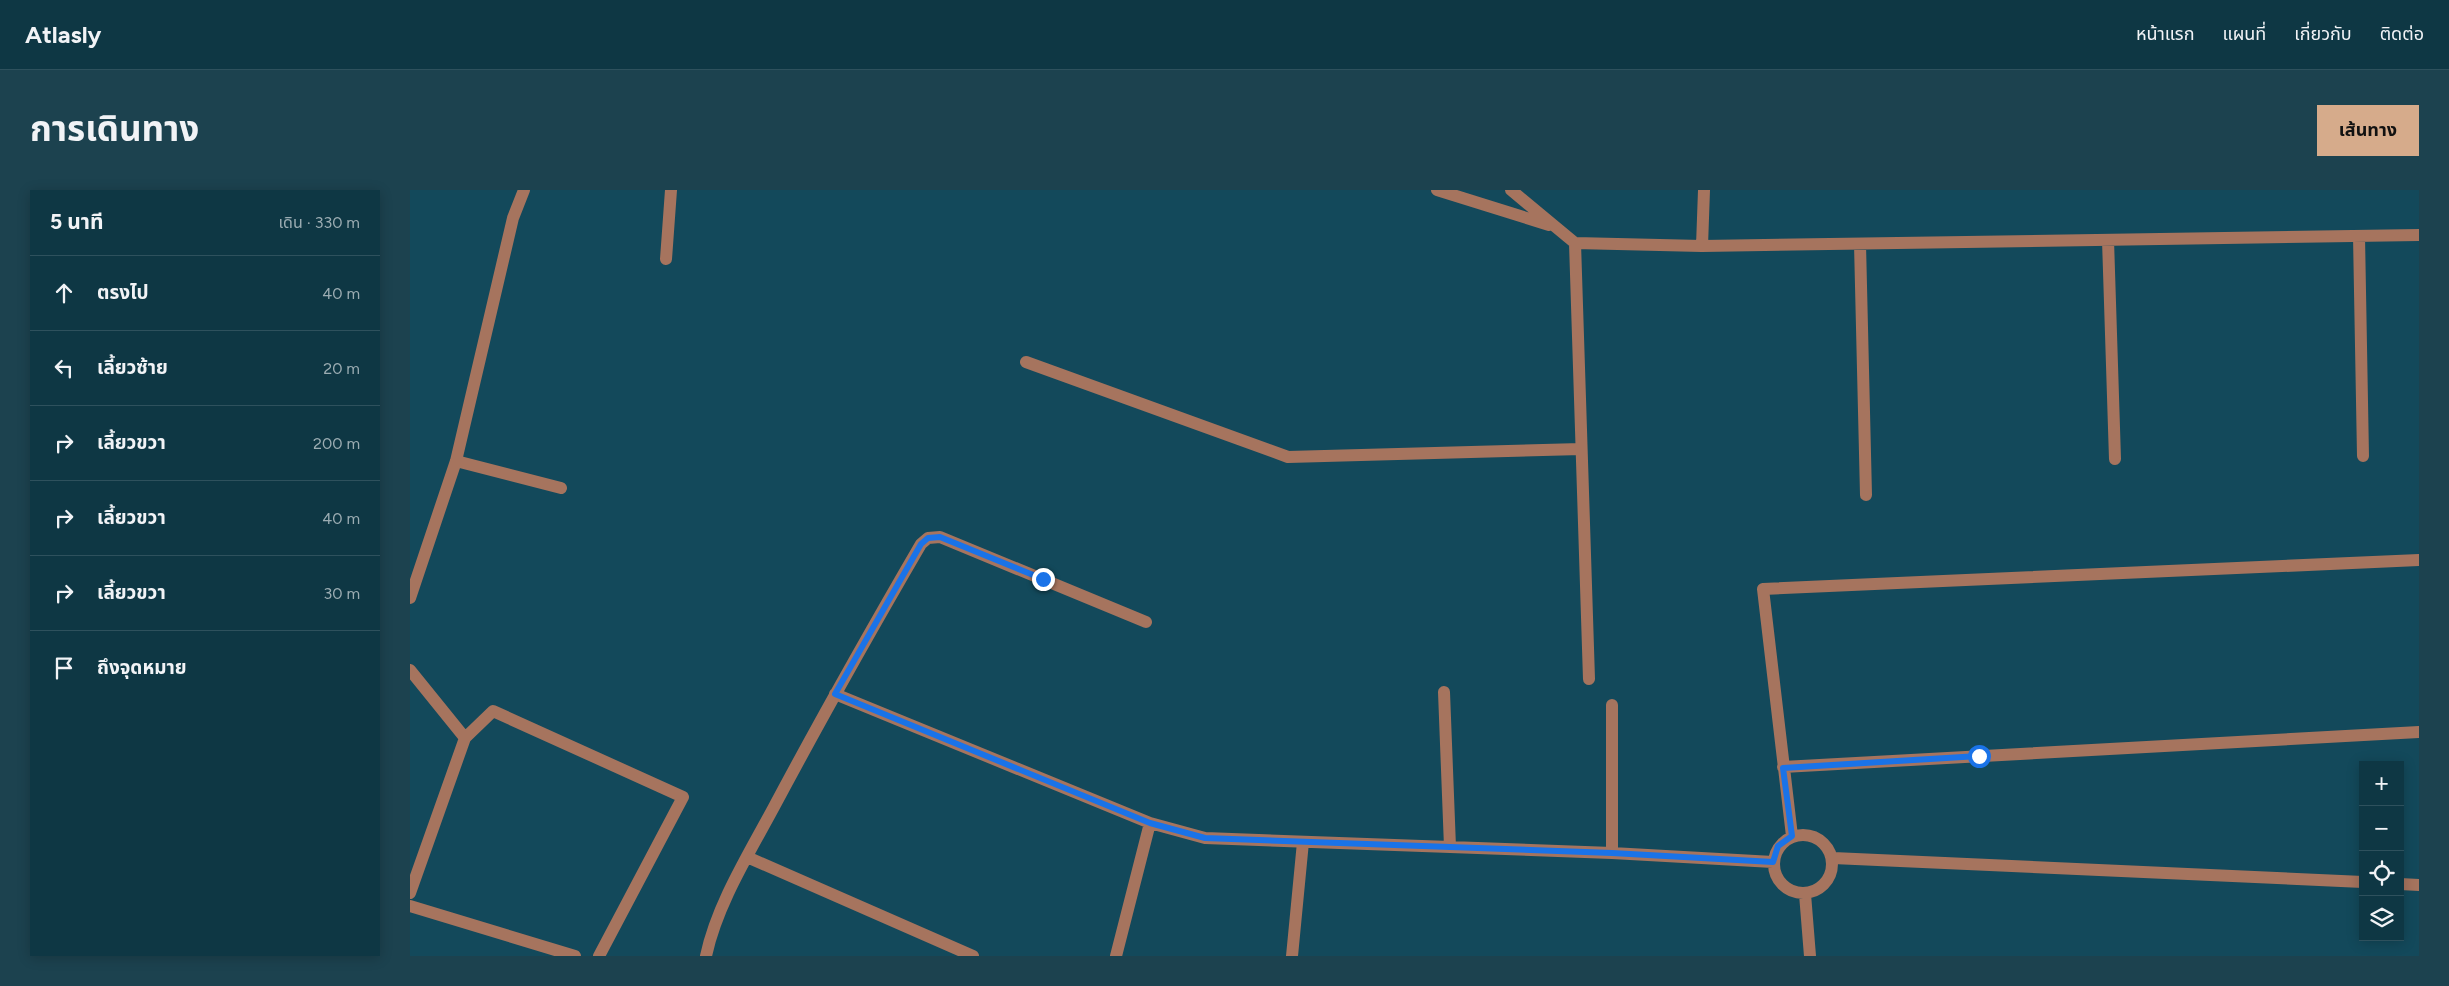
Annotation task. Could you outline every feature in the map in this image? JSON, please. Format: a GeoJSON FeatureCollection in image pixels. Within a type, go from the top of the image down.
{"type":"FeatureCollection","features":[{"type":"Feature","properties":{"kind":"street"},"geometry":{"type":"LineString","coordinates":[[410,598],[456,461],[513,218],[524,190]]}},
{"type":"Feature","properties":{"kind":"street"},"geometry":{"type":"LineString","coordinates":[[666,259],[671,190]]}},
{"type":"Feature","properties":{"kind":"street"},"geometry":{"type":"LineString","coordinates":[[1437,190],[1554,226]]}},
{"type":"Feature","properties":{"kind":"street"},"geometry":{"type":"LineString","coordinates":[[1512,190],[1575,243],[1702,246],[2419,234]]}},
{"type":"Feature","properties":{"kind":"street"},"geometry":{"type":"LineString","coordinates":[[1702,246],[1704,190]]}},
{"type":"Feature","properties":{"kind":"street"},"geometry":{"type":"LineString","coordinates":[[2358,236],[2363,456]]}},
{"type":"Feature","properties":{"kind":"street"},"geometry":{"type":"LineString","coordinates":[[2108,240],[2115,459]]}},
{"type":"Feature","properties":{"kind":"street"},"geometry":{"type":"LineString","coordinates":[[1575,243],[1588,680]]}},
{"type":"Feature","properties":{"kind":"street"},"geometry":{"type":"LineString","coordinates":[[1860,244],[1866,495]]}},
{"type":"Feature","properties":{"kind":"street"},"geometry":{"type":"LineString","coordinates":[[1026,362],[1288,457],[1581,449]]}},
{"type":"Feature","properties":{"kind":"street"},"geometry":{"type":"LineString","coordinates":[[456,461],[561,488]]}},
{"type":"Feature","properties":{"kind":"street"},"geometry":{"type":"LineString","coordinates":[[706,956],[710,935],[747,857],[835,694],[921,544],[928,538],[940,537],[1146,622]]}},
{"type":"Feature","properties":{"kind":"street"},"geometry":{"type":"LineString","coordinates":[[1792,836],[1763,589],[2419,560]]}},
{"type":"Feature","properties":{"kind":"street"},"geometry":{"type":"LineString","coordinates":[[410,670],[465,738]]}},
{"type":"Feature","properties":{"kind":"street"},"geometry":{"type":"LineString","coordinates":[[1444,692],[1450,847]]}},
{"type":"Feature","properties":{"kind":"street"},"geometry":{"type":"LineString","coordinates":[[835,694],[1150,823],[1205,838],[1612,853],[1773,862]]}},
{"type":"Feature","properties":{"kind":"street"},"geometry":{"type":"LineString","coordinates":[[1612,705],[1612,853]]}},
{"type":"Feature","properties":{"kind":"street"},"geometry":{"type":"LineString","coordinates":[[410,893],[465,738],[493,711],[683,797],[599,956]]}},
{"type":"Feature","properties":{"kind":"street"},"geometry":{"type":"LineString","coordinates":[[1783,768],[2419,732]]}},
{"type":"Feature","properties":{"kind":"street"},"geometry":{"type":"LineString","coordinates":[[1116,956],[1150,823]]}},
{"type":"Feature","properties":{"kind":"street"},"geometry":{"type":"LineString","coordinates":[[1810,835],[1824,843],[1833,858],[1832,875],[1822,888],[1805,894],[1789,891],[1776,879],[1773,862],[1778,846],[1792,836],[1810,835]]}},
{"type":"Feature","properties":{"kind":"street"},"geometry":{"type":"LineString","coordinates":[[1292,956],[1303,842]]}},
{"type":"Feature","properties":{"kind":"street"},"geometry":{"type":"LineString","coordinates":[[747,857],[973,956]]}},
{"type":"Feature","properties":{"kind":"street"},"geometry":{"type":"LineString","coordinates":[[1833,858],[2359,882]]}},
{"type":"Feature","properties":{"kind":"street"},"geometry":{"type":"LineString","coordinates":[[2404,884],[2419,885]]}},
{"type":"Feature","properties":{"kind":"street"},"geometry":{"type":"LineString","coordinates":[[1805,894],[1810,956]]}},
{"type":"Feature","properties":{"kind":"street"},"geometry":{"type":"LineString","coordinates":[[410,906],[575,956]]}},
{"type":"Feature","properties":{"kind":"route"},"geometry":{"type":"LineString","coordinates":[[1043,579],[940,537],[928,538],[921,544],[835,694],[1150,823],[1205,838],[1260,842],[1630,854],[1773,862],[1778,846],[1792,836],[1783,768],[1979,756]]}}]}
